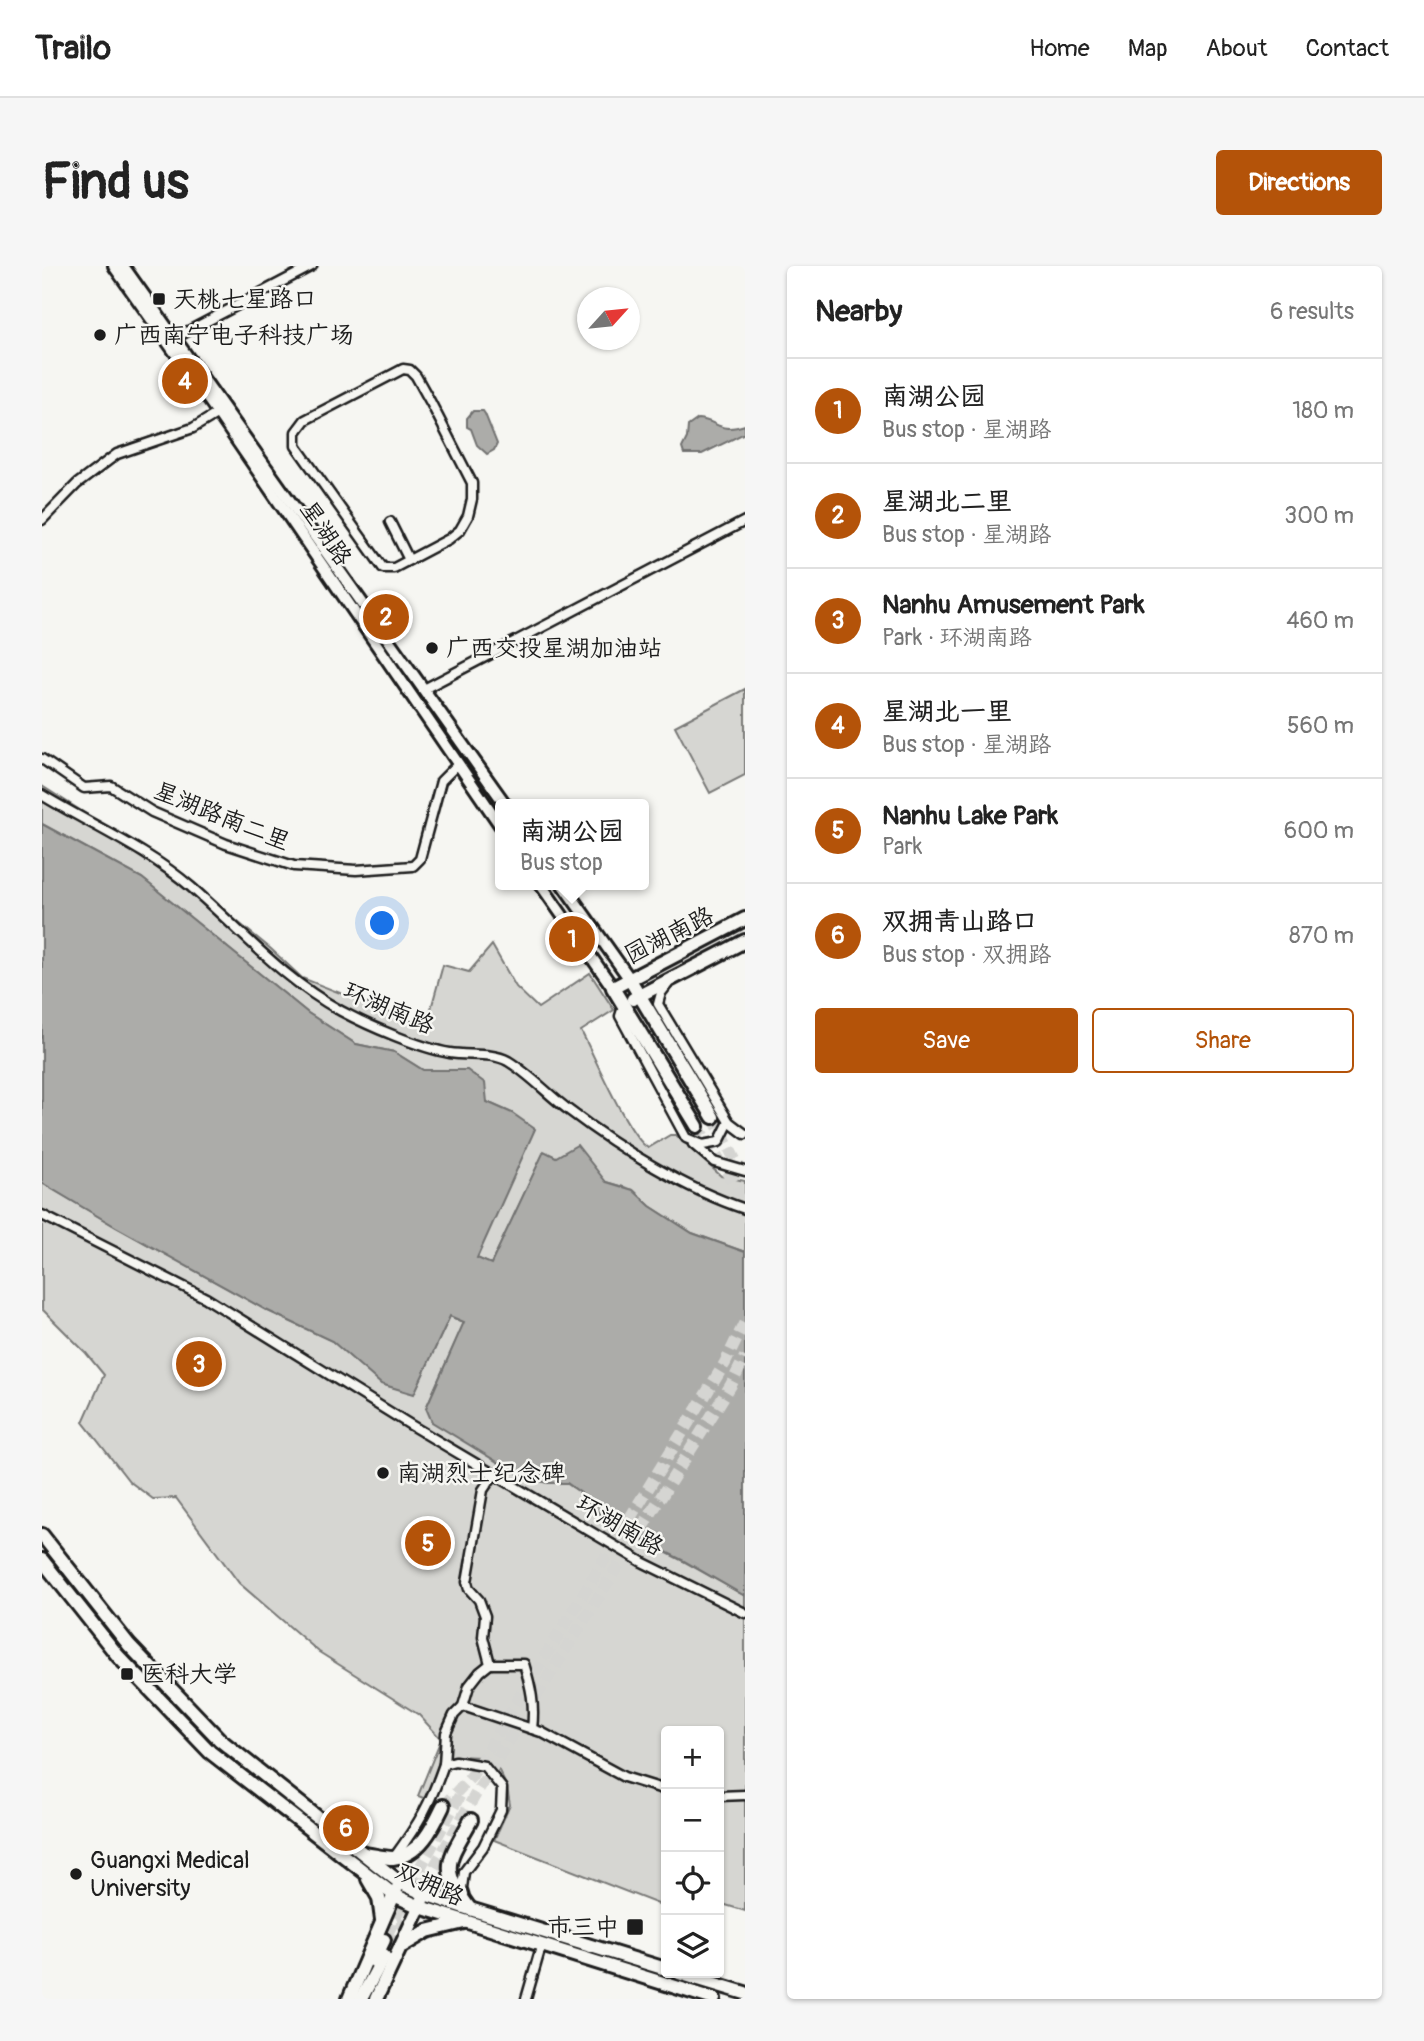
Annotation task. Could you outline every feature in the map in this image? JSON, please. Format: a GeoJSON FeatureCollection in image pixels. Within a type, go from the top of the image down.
{"type":"FeatureCollection","features":[{"type":"Feature","properties":{"kind":"main road","name":"星湖路"},"geometry":{"type":"LineString","coordinates":[[114,266],[495,818]]}},
{"type":"Feature","properties":{"kind":"main road","name":"星湖路"},"geometry":{"type":"LineString","coordinates":[[123,266],[501,799]]}},
{"type":"Feature","properties":{"kind":"main road"},"geometry":{"type":"LineString","coordinates":[[544,890],[624,1004],[697,1126]]}},
{"type":"Feature","properties":{"kind":"main road"},"geometry":{"type":"LineString","coordinates":[[567,890],[629,978],[713,1117]]}},
{"type":"Feature","properties":{"kind":"main road","name":"园湖南路"},"geometry":{"type":"LineString","coordinates":[[613,988],[745,919]]}},
{"type":"Feature","properties":{"kind":"main road","name":"园湖南路"},"geometry":{"type":"LineString","coordinates":[[624,1004],[745,941]]}},
{"type":"Feature","properties":{"kind":"main road","name":"双拥路"},"geometry":{"type":"LineString","coordinates":[[42,1535],[129,1645],[220,1740],[399,1882],[470,1909],[661,1967]]}},
{"type":"Feature","properties":{"kind":"main road","name":"双拥路"},"geometry":{"type":"LineString","coordinates":[[42,1560],[118,1656],[210,1752],[394,1895],[464,1922],[714,1999]]}},
{"type":"Feature","properties":{"kind":"main road"},"geometry":{"type":"LineString","coordinates":[[363,1854],[394,1858],[415,1849],[432,1828],[443,1806]]}},
{"type":"Feature","properties":{"kind":"main road"},"geometry":{"type":"LineString","coordinates":[[470,1909],[452,1885],[449,1862],[471,1820]]}},
{"type":"Feature","properties":{"kind":"main road"},"geometry":{"type":"LineString","coordinates":[[363,1873],[379,1898],[382,1920]]}},
{"type":"Feature","properties":{"kind":"main road"},"geometry":{"type":"LineString","coordinates":[[349,1999],[399,1882]]}},
{"type":"Feature","properties":{"kind":"main road"},"geometry":{"type":"LineString","coordinates":[[356,1999],[391,1944],[420,1907],[425,1894]]}},
{"type":"Feature","properties":{"kind":"main road"},"geometry":{"type":"LineString","coordinates":[[361,1999],[391,1944],[464,1922]]}},
{"type":"Feature","properties":{"kind":"main road"},"geometry":{"type":"LineString","coordinates":[[376,1999],[391,1944]]}},
{"type":"Feature","properties":{"kind":"main road"},"geometry":{"type":"LineString","coordinates":[[696,1978],[745,1993]]}},
{"type":"Feature","properties":{"kind":"street"},"geometry":{"type":"LineString","coordinates":[[175,338],[312,266]]}},
{"type":"Feature","properties":{"kind":"street"},"geometry":{"type":"LineString","coordinates":[[403,369],[410,370],[416,376],[472,483],[468,516],[460,530],[449,539],[409,560],[394,568],[383,568],[296,446],[296,432],[305,420],[403,369]]}},
{"type":"Feature","properties":{"kind":"street"},"geometry":{"type":"LineString","coordinates":[[42,520],[77,484],[117,454],[193,428],[218,413]]}},
{"type":"Feature","properties":{"kind":"street"},"geometry":{"type":"LineString","coordinates":[[424,689],[745,521]]}},
{"type":"Feature","properties":{"kind":"street"},"geometry":{"type":"LineString","coordinates":[[390,522],[409,560]]}},
{"type":"Feature","properties":{"kind":"street","name":"星湖路南二里"},"geometry":{"type":"LineString","coordinates":[[42,759],[84,788],[111,786],[152,812],[226,844],[294,866],[356,870],[414,866],[420,859],[440,781],[458,764]]}},
{"type":"Feature","properties":{"kind":"street","name":"环湖南路"},"geometry":{"type":"LineString","coordinates":[[42,795],[147,855],[189,885],[266,958],[311,994],[345,1014],[403,1038],[449,1053],[504,1059],[610,1142],[745,1209]]}},
{"type":"Feature","properties":{"kind":"street"},"geometry":{"type":"LineString","coordinates":[[671,979],[661,992],[658,1004],[729,1122],[745,1133]]}},
{"type":"Feature","properties":{"kind":"street"},"geometry":{"type":"LineString","coordinates":[[624,1004],[620,1016],[686,1138],[714,1162],[745,1171]]}},
{"type":"Feature","properties":{"kind":"street"},"geometry":{"type":"LineString","coordinates":[[686,1138],[703,1145],[719,1142],[729,1122]]}},
{"type":"Feature","properties":{"kind":"street","name":"环湖南路"},"geometry":{"type":"LineString","coordinates":[[42,1215],[206,1298],[642,1562],[745,1613]]}},
{"type":"Feature","properties":{"kind":"street"},"geometry":{"type":"LineString","coordinates":[[490,1664],[483,1637],[485,1616],[479,1600],[469,1589],[467,1582],[482,1490],[494,1474]]}},
{"type":"Feature","properties":{"kind":"street"},"geometry":{"type":"LineString","coordinates":[[394,1858],[417,1828],[429,1804],[444,1764],[446,1733],[454,1715],[463,1706],[469,1686],[490,1664],[524,1664],[533,1691],[532,1729]]}},
{"type":"Feature","properties":{"kind":"street"},"geometry":{"type":"LineString","coordinates":[[463,1706],[532,1729],[624,1776],[663,1789]]}},
{"type":"Feature","properties":{"kind":"street"},"geometry":{"type":"LineString","coordinates":[[444,1764],[455,1761],[484,1766],[502,1788],[501,1810],[483,1847],[464,1872],[462,1888],[470,1909]]}},
{"type":"Feature","properties":{"kind":"street"},"geometry":{"type":"LineString","coordinates":[[724,1796],[745,1795]]}},
{"type":"Feature","properties":{"kind":"street"},"geometry":{"type":"LineString","coordinates":[[526,1999],[541,1947]]}},
{"type":"Feature","properties":{"kind":"shaded area"},"geometry":{"type":"Polygon","coordinates":[[[473,411],[483,411],[497,444],[494,450],[487,454],[477,445],[471,429],[467,427],[467,418],[473,411]]]}},
{"type":"Feature","properties":{"kind":"shaded area"},"geometry":{"type":"Polygon","coordinates":[[[698,419],[729,428],[745,425],[745,433],[702,454],[684,454],[682,448],[687,438],[688,426],[698,419]]]}},
{"type":"Feature","properties":{"kind":"shaded area"},"geometry":{"type":"Polygon","coordinates":[[[745,689],[745,775],[710,793],[675,726],[745,689]]]}},
{"type":"Feature","properties":{"kind":"shaded area"},"geometry":{"type":"Polygon","coordinates":[[[42,786],[148,853],[195,887],[302,978],[426,1027],[443,965],[469,972],[492,945],[516,987],[538,1008],[590,973],[614,1010],[581,1031],[621,1112],[640,1141],[648,1148],[670,1135],[676,1135],[721,1176],[745,1181],[745,1252],[692,1233],[650,1206],[633,1190],[606,1182],[544,1152],[491,1264],[476,1258],[512,1113],[487,1102],[467,1070],[423,1070],[394,1052],[356,1044],[308,1013],[142,878],[42,824],[42,786]]]}},
{"type":"Feature","properties":{"kind":"shaded area"},"geometry":{"type":"Polygon","coordinates":[[[42,824],[142,878],[308,1013],[356,1044],[394,1052],[423,1070],[467,1070],[485,1083],[487,1102],[512,1113],[535,1129],[477,1258],[491,1264],[544,1151],[556,1157],[577,1145],[606,1182],[633,1190],[650,1206],[692,1233],[745,1252],[745,1596],[620,1529],[584,1502],[581,1493],[567,1483],[531,1479],[509,1469],[432,1422],[426,1408],[464,1322],[450,1316],[414,1394],[381,1384],[332,1341],[266,1310],[42,1183],[42,824]]]}},
{"type":"Feature","properties":{"kind":"shaded area"},"geometry":{"type":"Polygon","coordinates":[[[42,1183],[266,1310],[332,1341],[382,1384],[414,1393],[450,1316],[464,1323],[426,1408],[509,1469],[531,1479],[566,1483],[581,1493],[584,1502],[620,1529],[745,1596],[745,1911],[724,1905],[724,1726],[661,1726],[661,1905],[494,1840],[510,1805],[507,1787],[499,1771],[481,1757],[454,1756],[426,1799],[418,1796],[441,1739],[419,1715],[319,1652],[239,1583],[176,1498],[153,1499],[129,1481],[83,1422],[104,1375],[42,1309],[42,1183]]]}},
{"type":"Feature","properties":{"kind":"tunnel"},"geometry":{"type":"LineString","coordinates":[[713,1117],[745,1179]]}},
{"type":"Feature","properties":{"kind":"tunnel"},"geometry":{"type":"LineString","coordinates":[[697,1126],[732,1180],[745,1211]]}},
{"type":"Feature","properties":{"kind":"tunnel"},"geometry":{"type":"LineString","coordinates":[[443,1806],[471,1777],[725,1363],[745,1322]]}},
{"type":"Feature","properties":{"kind":"tunnel"},"geometry":{"type":"LineString","coordinates":[[390,1945],[478,1790],[731,1385],[745,1357]]}},
{"type":"Feature","properties":{"kind":"tunnel"},"geometry":{"type":"LineString","coordinates":[[387,1934],[460,1795]]}},
{"type":"Feature","properties":{"kind":"place","name":"天桃七星路口"},"geometry":{"type":"Point","coordinates":[159,299]}},
{"type":"Feature","properties":{"kind":"place","name":"广西南宁电子科技广场"},"geometry":{"type":"Point","coordinates":[100,335]}},
{"type":"Feature","properties":{"kind":"place","name":"星湖北一里"},"geometry":{"type":"Point","coordinates":[185,381]}},
{"type":"Feature","properties":{"kind":"place","name":"星湖北二里"},"geometry":{"type":"Point","coordinates":[386,617]}},
{"type":"Feature","properties":{"kind":"place","name":"广西交投星湖加油站"},"geometry":{"type":"Point","coordinates":[432,648]}},
{"type":"Feature","properties":{"kind":"place","name":"南湖公园"},"geometry":{"type":"Point","coordinates":[572,939]}},
{"type":"Feature","properties":{"kind":"place","name":"Nanhu Amusement Park"},"geometry":{"type":"Point","coordinates":[199,1364]}},
{"type":"Feature","properties":{"kind":"place","name":"南湖烈士纪念碑"},"geometry":{"type":"Point","coordinates":[383,1473]}},
{"type":"Feature","properties":{"kind":"place","name":"Nanhu Lake Park"},"geometry":{"type":"Point","coordinates":[428,1543]}},
{"type":"Feature","properties":{"kind":"place","name":"医科大学"},"geometry":{"type":"Point","coordinates":[127,1674]}},
{"type":"Feature","properties":{"kind":"place","name":"双拥青山路口"},"geometry":{"type":"Point","coordinates":[346,1828]}},
{"type":"Feature","properties":{"kind":"place","name":"Guangxi Medical University"},"geometry":{"type":"Point","coordinates":[76,1874]}},
{"type":"Feature","properties":{"kind":"place","name":"市三中"},"geometry":{"type":"Point","coordinates":[635,1927]}}]}
